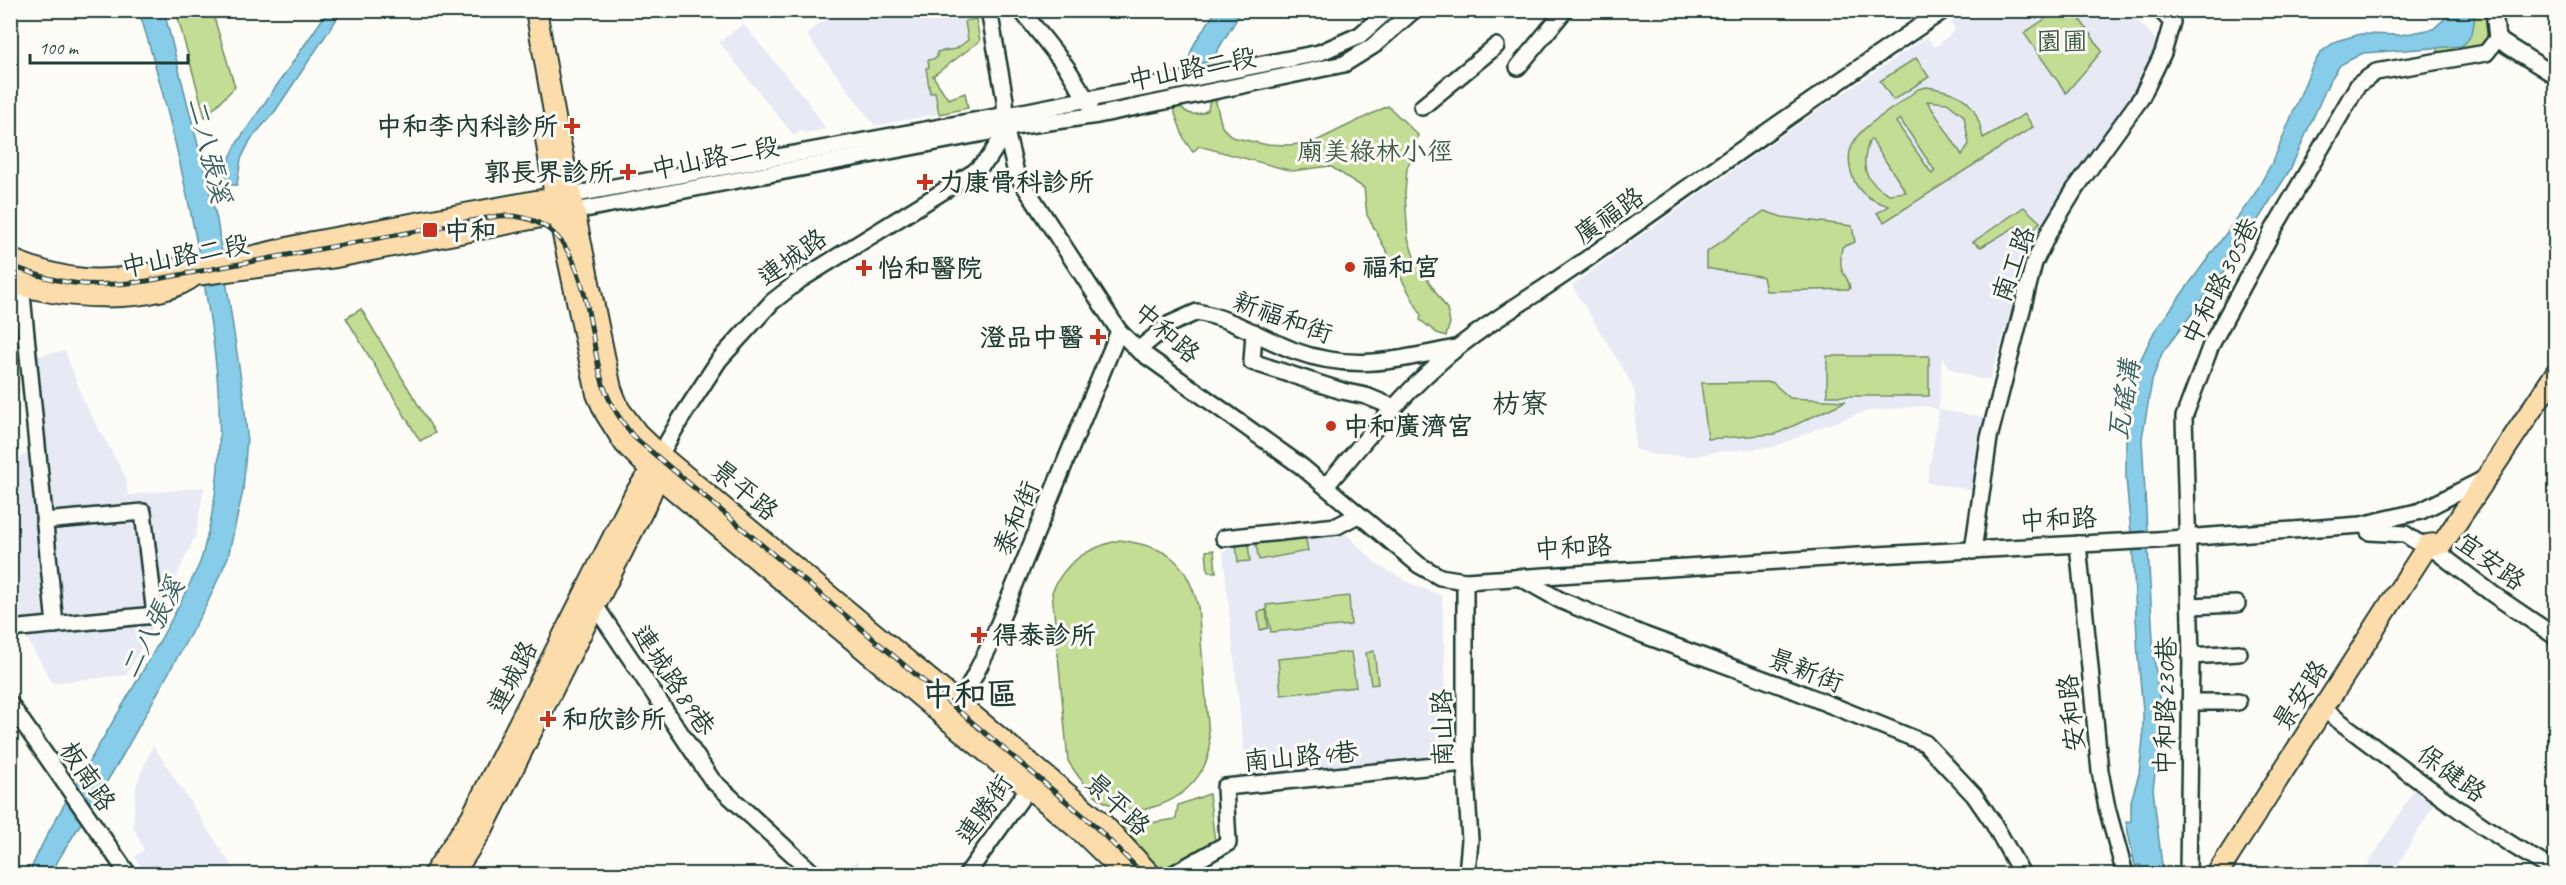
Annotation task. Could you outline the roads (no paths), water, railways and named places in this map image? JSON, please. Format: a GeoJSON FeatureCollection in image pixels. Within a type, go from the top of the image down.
{"type":"FeatureCollection","features":[{"type":"Feature","properties":{"kind":"main road","name":"景平路"},"geometry":{"type":"LineString","coordinates":[[525,10],[565,204]]}},
{"type":"Feature","properties":{"kind":"main road","name":"景平路"},"geometry":{"type":"LineString","coordinates":[[536,10],[597,394],[606,414],[625,444],[656,463],[956,713],[1041,771],[1102,823],[1150,874]]}},
{"type":"Feature","properties":{"kind":"main road","name":"中山路二段"},"geometry":{"type":"LineString","coordinates":[[16,261],[49,273],[89,281],[112,280],[185,267],[195,272],[234,265],[256,254],[313,242],[565,204]]}},
{"type":"Feature","properties":{"kind":"main road","name":"中山路二段"},"geometry":{"type":"LineString","coordinates":[[15,282],[60,294],[114,296],[141,294],[184,284],[195,272]]}},
{"type":"Feature","properties":{"kind":"main road","name":"中和路"},"geometry":{"type":"LineString","coordinates":[[2428,545],[2443,543],[2556,373]]}},
{"type":"Feature","properties":{"kind":"main road","name":"連城路"},"geometry":{"type":"LineString","coordinates":[[448,872],[483,828],[596,607],[652,490],[656,463]]}},
{"type":"Feature","properties":{"kind":"main road","name":"連城路"},"geometry":{"type":"LineString","coordinates":[[448,872],[472,816],[635,494],[656,463]]}},
{"type":"Feature","properties":{"kind":"main road","name":"景安路"},"geometry":{"type":"LineString","coordinates":[[2217,874],[2428,545]]}},
{"type":"Feature","properties":{"kind":"main road","name":"景平路"},"geometry":{"type":"LineString","coordinates":[[956,713],[1029,788],[1084,834],[1125,874]]}},
{"type":"Feature","properties":{"kind":"street","name":"中和路"},"geometry":{"type":"LineString","coordinates":[[989,10],[1006,115],[1006,131],[1016,173],[1119,331],[1138,350],[1326,486],[1419,565],[1440,577],[1465,581],[2310,530],[2361,525],[2421,511],[2486,478]]}},
{"type":"Feature","properties":{"kind":"street"},"geometry":{"type":"LineString","coordinates":[[1021,10],[1068,68],[1098,115]]}},
{"type":"Feature","properties":{"kind":"street","name":"中山路二段"},"geometry":{"type":"LineString","coordinates":[[565,204],[1319,53],[1360,35],[1388,10]]}},
{"type":"Feature","properties":{"kind":"street","name":"中山路二段"},"geometry":{"type":"LineString","coordinates":[[565,204],[1006,131],[1021,126],[1098,115],[1344,64],[1373,46],[1414,10]]}},
{"type":"Feature","properties":{"kind":"street"},"geometry":{"type":"LineString","coordinates":[[1518,67],[1565,10]]}},
{"type":"Feature","properties":{"kind":"street","name":"廣福路"},"geometry":{"type":"LineString","coordinates":[[1326,486],[1394,408],[1440,362],[1459,347],[1827,89],[1944,10]]}},
{"type":"Feature","properties":{"kind":"street","name":"南工路"},"geometry":{"type":"LineString","coordinates":[[1973,551],[1989,438],[2034,263],[2050,230],[2075,189],[2114,139],[2141,98],[2163,53],[2172,22],[2160,10]]}},
{"type":"Feature","properties":{"kind":"street"},"geometry":{"type":"LineString","coordinates":[[2494,10],[2497,39],[2556,76]]}},
{"type":"Feature","properties":{"kind":"street","name":"中和路305巷"},"geometry":{"type":"LineString","coordinates":[[2188,538],[2184,417],[2211,345],[2272,232],[2358,85],[2376,72],[2486,53],[2497,39]]}},
{"type":"Feature","properties":{"kind":"street"},"geometry":{"type":"LineString","coordinates":[[1422,107],[1496,46]]}},
{"type":"Feature","properties":{"kind":"street","name":"連城路"},"geometry":{"type":"LineString","coordinates":[[656,463],[680,420],[719,360],[772,302],[800,280],[974,172],[989,158],[1006,131]]}},
{"type":"Feature","properties":{"kind":"street"},"geometry":{"type":"LineString","coordinates":[[16,261],[15,282],[55,625]]}},
{"type":"Feature","properties":{"kind":"street","name":"新福和街"},"geometry":{"type":"LineString","coordinates":[[1138,350],[1170,324],[1197,312],[1312,356],[1348,363],[1387,362],[1459,347]]}},
{"type":"Feature","properties":{"kind":"street","name":"泰和街"},"geometry":{"type":"LineString","coordinates":[[956,713],[990,645],[1015,582],[1041,526],[1071,446],[1119,331]]}},
{"type":"Feature","properties":{"kind":"street"},"geometry":{"type":"LineString","coordinates":[[1254,332],[1252,362],[1366,396],[1394,408]]}},
{"type":"Feature","properties":{"kind":"street"},"geometry":{"type":"LineString","coordinates":[[10,629],[154,615],[143,512],[44,521]]}},
{"type":"Feature","properties":{"kind":"street"},"geometry":{"type":"LineString","coordinates":[[1224,538],[1337,526],[1358,515]]}},
{"type":"Feature","properties":{"kind":"street","name":"中和路"},"geometry":{"type":"LineString","coordinates":[[2361,525],[2410,528],[2428,541],[2428,545]]}},
{"type":"Feature","properties":{"kind":"street"},"geometry":{"type":"LineString","coordinates":[[2310,530],[2388,531],[2405,534],[2417,542],[2428,545]]}},
{"type":"Feature","properties":{"kind":"street","name":"中和路230巷"},"geometry":{"type":"LineString","coordinates":[[2188,538],[2191,656],[2188,874]]}},
{"type":"Feature","properties":{"kind":"street","name":"安和路"},"geometry":{"type":"LineString","coordinates":[[2078,544],[2100,771],[2107,808],[2125,874]]}},
{"type":"Feature","properties":{"kind":"street","name":"宜安路"},"geometry":{"type":"LineString","coordinates":[[2428,545],[2494,595],[2556,637]]}},
{"type":"Feature","properties":{"kind":"street","name":"景新街"},"geometry":{"type":"LineString","coordinates":[[1519,576],[1560,600],[1644,635],[1796,691],[1925,743],[1974,795],[1992,821],[2022,874]]}},
{"type":"Feature","properties":{"kind":"street","name":"南山路"},"geometry":{"type":"LineString","coordinates":[[1465,581],[1465,763],[1470,840],[1467,874]]}},
{"type":"Feature","properties":{"kind":"street"},"geometry":{"type":"LineString","coordinates":[[2190,606],[2236,604]]}},
{"type":"Feature","properties":{"kind":"street","name":"連城路89巷"},"geometry":{"type":"LineString","coordinates":[[596,607],[712,780],[814,874]]}},
{"type":"Feature","properties":{"kind":"street"},"geometry":{"type":"LineString","coordinates":[[2191,656],[2239,653]]}},
{"type":"Feature","properties":{"kind":"street"},"geometry":{"type":"LineString","coordinates":[[2190,702],[2238,702]]}},
{"type":"Feature","properties":{"kind":"street","name":"板南路"},"geometry":{"type":"LineString","coordinates":[[10,704],[128,874]]}},
{"type":"Feature","properties":{"kind":"street","name":"保健路"},"geometry":{"type":"LineString","coordinates":[[2323,708],[2438,794],[2523,853],[2556,871]]}},
{"type":"Feature","properties":{"kind":"street","name":"南山路4巷"},"geometry":{"type":"LineString","coordinates":[[1173,874],[1228,843],[1225,787],[1465,763]]}},
{"type":"Feature","properties":{"kind":"street","name":"連勝街"},"geometry":{"type":"LineString","coordinates":[[967,874],[1041,771]]}},
{"type":"Feature","properties":{"kind":"water"},"geometry":{"type":"Polygon","coordinates":[[[139,11],[164,11],[217,220],[244,400],[247,436],[243,491],[228,557],[207,604],[120,760],[57,862],[53,874],[29,874],[55,820],[144,669],[198,567],[215,495],[219,458],[219,421],[214,345],[195,234],[177,150],[139,11]]]}},
{"type":"Feature","properties":{"kind":"water"},"geometry":{"type":"Polygon","coordinates":[[[328,11],[342,11],[276,110],[251,139],[241,159],[237,185],[225,185],[227,168],[237,143],[328,11]]]}},
{"type":"Feature","properties":{"kind":"water"},"geometry":{"type":"Polygon","coordinates":[[[1216,11],[1237,11],[1235,15],[1238,17],[1211,61],[1189,66],[1194,44],[1216,11]]]}},
{"type":"Feature","properties":{"kind":"water"},"geometry":{"type":"Polygon","coordinates":[[[2454,11],[2475,11],[2471,35],[2461,46],[2363,53],[2340,65],[2329,82],[2290,170],[2231,262],[2162,353],[2152,381],[2142,438],[2154,658],[2162,722],[2153,789],[2163,874],[2142,874],[2140,865],[2135,866],[2126,822],[2131,821],[2131,801],[2139,774],[2143,739],[2133,555],[2126,478],[2126,439],[2138,365],[2154,332],[2254,195],[2274,159],[2312,66],[2321,52],[2336,41],[2361,34],[2401,35],[2433,29],[2454,11]]]}},
{"type":"Feature","properties":{"kind":"railway"},"geometry":{"type":"LineString","coordinates":[[10,265],[62,281],[93,285],[110,284],[147,281],[498,216],[528,219],[550,230],[566,248],[577,271],[585,297],[601,377],[614,409],[634,437],[1093,824],[1143,874]]}},
{"type":"Feature","properties":{"kind":"place","name":"中和李內科診所"},"geometry":{"type":"Point","coordinates":[572,126]}},
{"type":"Feature","properties":{"kind":"place","name":"郭長界診所"},"geometry":{"type":"Point","coordinates":[628,172]}},
{"type":"Feature","properties":{"kind":"place","name":"力康骨科診所"},"geometry":{"type":"Point","coordinates":[925,182]}},
{"type":"Feature","properties":{"kind":"place","name":"中和"},"geometry":{"type":"Point","coordinates":[430,230]}},
{"type":"Feature","properties":{"kind":"place","name":"福和宮"},"geometry":{"type":"Point","coordinates":[1350,267]}},
{"type":"Feature","properties":{"kind":"place","name":"怡和醫院"},"geometry":{"type":"Point","coordinates":[864,268]}},
{"type":"Feature","properties":{"kind":"place","name":"澄品中醫"},"geometry":{"type":"Point","coordinates":[1098,337]}},
{"type":"Feature","properties":{"kind":"place","name":"中和廣濟宮"},"geometry":{"type":"Point","coordinates":[1331,426]}},
{"type":"Feature","properties":{"kind":"place","name":"得泰診所"},"geometry":{"type":"Point","coordinates":[979,635]}},
{"type":"Feature","properties":{"kind":"place","name":"和欣診所"},"geometry":{"type":"Point","coordinates":[548,719]}},
{"type":"Feature","properties":{"kind":"district","name":"枋寮"},"geometry":{"type":"Point","coordinates":[1520,403]}},
{"type":"Feature","properties":{"kind":"district","name":"中和區"},"geometry":{"type":"Point","coordinates":[970,694]}},
{"type":"Feature","properties":{"kind":"park label","name":"園圃"},"geometry":{"type":"Point","coordinates":[2062,41]}},
{"type":"Feature","properties":{"kind":"park label","name":"廟美綠林小徑"},"geometry":{"type":"Point","coordinates":[1375,151]}},
{"type":"Feature","properties":{"kind":"water label","name":"二八張溪"},"geometry":{"type":"Point","coordinates":[209,150]}},
{"type":"Feature","properties":{"kind":"water label","name":"瓦磘溝"},"geometry":{"type":"Point","coordinates":[2124,400]}},
{"type":"Feature","properties":{"kind":"water label","name":"二八張溪"},"geometry":{"type":"Point","coordinates":[152,628]}}]}
